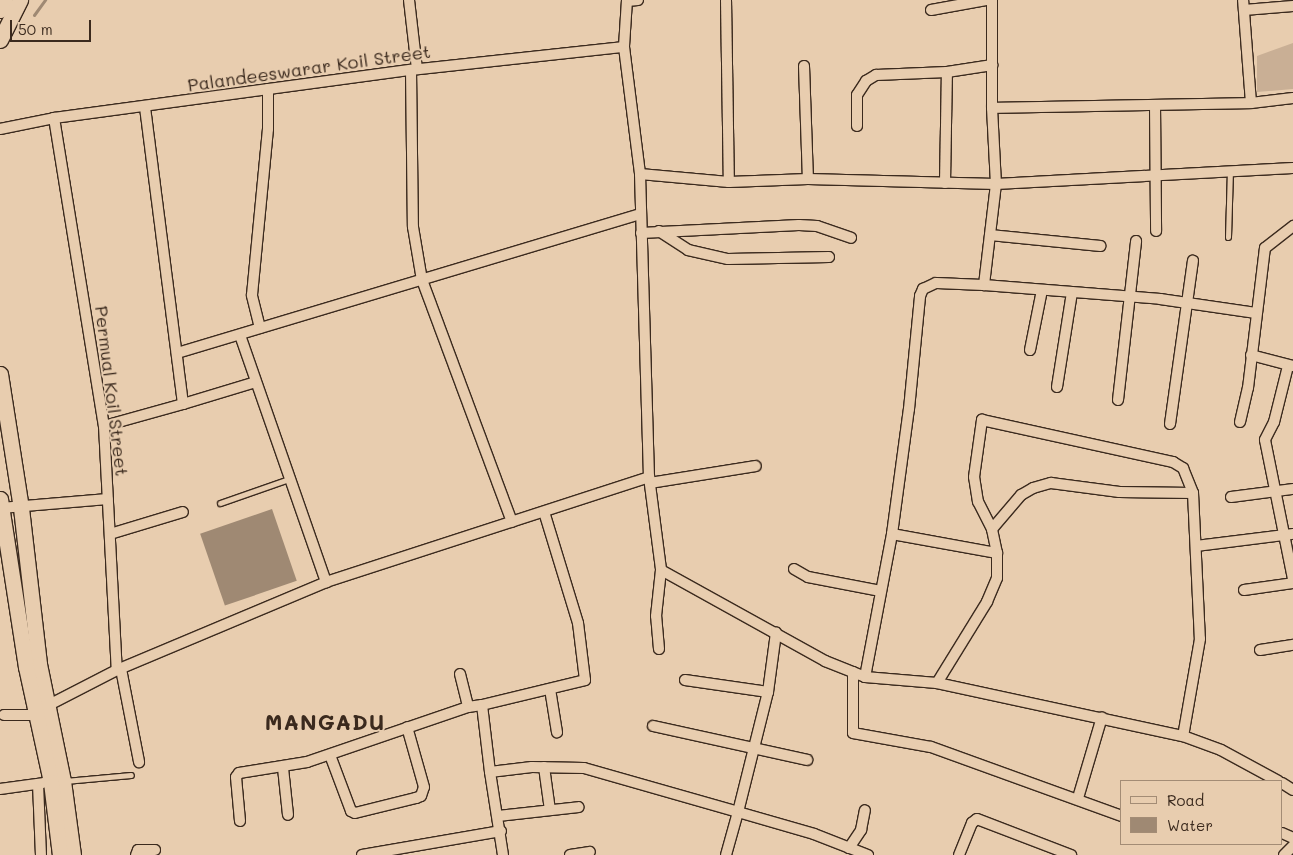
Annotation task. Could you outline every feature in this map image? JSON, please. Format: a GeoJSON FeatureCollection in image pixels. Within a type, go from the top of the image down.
{"type":"FeatureCollection","features":[{"type":"Feature","properties":{"kind":"main road"},"geometry":{"type":"LineString","coordinates":[[0,10],[5,0]]}},
{"type":"Feature","properties":{"kind":"main road"},"geometry":{"type":"LineString","coordinates":[[0,40],[20,0]]}},
{"type":"Feature","properties":{"kind":"main road"},"geometry":{"type":"LineString","coordinates":[[0,374],[21,508],[39,664],[39,710]]}},
{"type":"Feature","properties":{"kind":"main road"},"geometry":{"type":"LineString","coordinates":[[0,504],[39,710],[51,782],[60,855]]}},
{"type":"Feature","properties":{"kind":"main road"},"geometry":{"type":"LineString","coordinates":[[51,782],[73,855]]}},
{"type":"Feature","properties":{"kind":"street"},"geometry":{"type":"LineString","coordinates":[[409,0],[414,69],[413,227],[422,280],[512,522]]}},
{"type":"Feature","properties":{"kind":"street"},"geometry":{"type":"LineString","coordinates":[[638,0],[627,0],[624,47],[640,174],[650,480],[661,570],[656,616],[659,649]]}},
{"type":"Feature","properties":{"kind":"street"},"geometry":{"type":"LineString","coordinates":[[726,0],[729,182]]}},
{"type":"Feature","properties":{"kind":"street"},"geometry":{"type":"LineString","coordinates":[[931,10],[986,0]]}},
{"type":"Feature","properties":{"kind":"street"},"geometry":{"type":"LineString","coordinates":[[984,285],[996,184],[992,108],[992,0]]}},
{"type":"Feature","properties":{"kind":"street"},"geometry":{"type":"LineString","coordinates":[[1251,103],[1243,5],[1293,6]]}},
{"type":"Feature","properties":{"kind":"street","name":"Palandeeswarar Koil Street"},"geometry":{"type":"LineString","coordinates":[[0,129],[54,118],[414,69],[624,47]]}},
{"type":"Feature","properties":{"kind":"street"},"geometry":{"type":"LineString","coordinates":[[857,126],[857,95],[866,80],[876,75],[947,72],[992,65]]}},
{"type":"Feature","properties":{"kind":"street"},"geometry":{"type":"LineString","coordinates":[[804,66],[808,179]]}},
{"type":"Feature","properties":{"kind":"street"},"geometry":{"type":"LineString","coordinates":[[945,182],[947,72]]}},
{"type":"Feature","properties":{"kind":"street"},"geometry":{"type":"LineString","coordinates":[[260,328],[252,295],[268,129],[268,89]]}},
{"type":"Feature","properties":{"kind":"street"},"geometry":{"type":"LineString","coordinates":[[992,108],[1251,103],[1293,98]]}},
{"type":"Feature","properties":{"kind":"street"},"geometry":{"type":"LineString","coordinates":[[1155,105],[1156,231]]}},
{"type":"Feature","properties":{"kind":"street"},"geometry":{"type":"LineString","coordinates":[[145,106],[183,404]]}},
{"type":"Feature","properties":{"kind":"street","name":"Permual Koil Street"},"geometry":{"type":"LineString","coordinates":[[54,118],[104,426],[119,670],[139,762]]}},
{"type":"Feature","properties":{"kind":"street"},"geometry":{"type":"LineString","coordinates":[[640,174],[729,182],[808,179],[996,184],[1293,168]]}},
{"type":"Feature","properties":{"kind":"street"},"geometry":{"type":"LineString","coordinates":[[177,353],[640,214]]}},
{"type":"Feature","properties":{"kind":"street"},"geometry":{"type":"LineString","coordinates":[[641,233],[799,225],[817,226],[852,238]]}},
{"type":"Feature","properties":{"kind":"street"},"geometry":{"type":"LineString","coordinates":[[1240,422],[1248,388],[1265,248],[1293,226]]}},
{"type":"Feature","properties":{"kind":"street"},"geometry":{"type":"LineString","coordinates":[[659,231],[688,250],[728,259],[829,258]]}},
{"type":"Feature","properties":{"kind":"street"},"geometry":{"type":"LineString","coordinates":[[990,235],[1100,246]]}},
{"type":"Feature","properties":{"kind":"street"},"geometry":{"type":"LineString","coordinates":[[1118,400],[1132,297],[1136,241]]}},
{"type":"Feature","properties":{"kind":"street"},"geometry":{"type":"LineString","coordinates":[[1170,424],[1192,261]]}},
{"type":"Feature","properties":{"kind":"street"},"geometry":{"type":"LineString","coordinates":[[864,677],[892,534],[909,409],[920,296],[923,289],[936,283],[984,285],[1132,297],[1256,313]]}},
{"type":"Feature","properties":{"kind":"street"},"geometry":{"type":"LineString","coordinates":[[1030,350],[1042,290]]}},
{"type":"Feature","properties":{"kind":"street"},"geometry":{"type":"LineString","coordinates":[[1057,387],[1072,292]]}},
{"type":"Feature","properties":{"kind":"street"},"geometry":{"type":"LineString","coordinates":[[240,334],[326,582]]}},
{"type":"Feature","properties":{"kind":"street"},"geometry":{"type":"LineString","coordinates":[[1244,590],[1293,581],[1288,534],[1276,492],[1265,440],[1274,422],[1290,366],[1251,355]]}},
{"type":"Feature","properties":{"kind":"street"},"geometry":{"type":"LineString","coordinates":[[104,426],[256,382]]}},
{"type":"Feature","properties":{"kind":"street"},"geometry":{"type":"LineString","coordinates":[[937,683],[987,602],[997,578],[997,553],[992,529],[978,502],[974,477],[982,420],[1173,462],[1184,468],[1193,493],[1200,640],[1183,736]]}},
{"type":"Feature","properties":{"kind":"street"},"geometry":{"type":"LineString","coordinates":[[4,715],[39,710],[119,670],[326,582],[650,480],[756,466]]}},
{"type":"Feature","properties":{"kind":"street"},"geometry":{"type":"LineString","coordinates":[[992,529],[1021,495],[1032,488],[1051,483],[1118,492],[1193,493]]}},
{"type":"Feature","properties":{"kind":"street"},"geometry":{"type":"LineString","coordinates":[[1230,497],[1293,490]]}},
{"type":"Feature","properties":{"kind":"street"},"geometry":{"type":"LineString","coordinates":[[0,504],[21,508],[108,499]]}},
{"type":"Feature","properties":{"kind":"street"},"geometry":{"type":"LineString","coordinates":[[110,534],[183,512]]}},
{"type":"Feature","properties":{"kind":"street"},"geometry":{"type":"LineString","coordinates":[[240,821],[236,776],[239,773],[282,768],[330,755],[468,707],[585,680],[578,623],[544,512]]}},
{"type":"Feature","properties":{"kind":"street"},"geometry":{"type":"LineString","coordinates":[[892,534],[997,553]]}},
{"type":"Feature","properties":{"kind":"street"},"geometry":{"type":"LineString","coordinates":[[1196,546],[1288,534]]}},
{"type":"Feature","properties":{"kind":"street"},"geometry":{"type":"LineString","coordinates":[[794,569],[808,577],[881,590]]}},
{"type":"Feature","properties":{"kind":"street"},"geometry":{"type":"LineString","coordinates":[[661,570],[825,661],[864,677],[937,683],[1102,717],[1183,736],[1237,758],[1276,780]]}},
{"type":"Feature","properties":{"kind":"street"},"geometry":{"type":"LineString","coordinates":[[726,855],[768,692],[776,633]]}},
{"type":"Feature","properties":{"kind":"street"},"geometry":{"type":"LineString","coordinates":[[1260,650],[1293,645]]}},
{"type":"Feature","properties":{"kind":"street"},"geometry":{"type":"LineString","coordinates":[[853,672],[853,732],[931,747],[1078,798],[1120,815]]}},
{"type":"Feature","properties":{"kind":"street"},"geometry":{"type":"LineString","coordinates":[[460,674],[468,707]]}},
{"type":"Feature","properties":{"kind":"street"},"geometry":{"type":"LineString","coordinates":[[685,680],[768,692]]}},
{"type":"Feature","properties":{"kind":"street"},"geometry":{"type":"LineString","coordinates":[[550,689],[557,732]]}},
{"type":"Feature","properties":{"kind":"street"},"geometry":{"type":"LineString","coordinates":[[482,705],[503,855]]}},
{"type":"Feature","properties":{"kind":"street"},"geometry":{"type":"LineString","coordinates":[[1078,798],[1102,717]]}},
{"type":"Feature","properties":{"kind":"street"},"geometry":{"type":"LineString","coordinates":[[653,726],[807,760]]}},
{"type":"Feature","properties":{"kind":"street"},"geometry":{"type":"LineString","coordinates":[[330,755],[350,811],[355,813],[416,798],[421,796],[424,787],[407,727]]}},
{"type":"Feature","properties":{"kind":"street"},"geometry":{"type":"LineString","coordinates":[[490,772],[544,767],[584,768],[814,834],[868,855]]}},
{"type":"Feature","properties":{"kind":"street"},"geometry":{"type":"LineString","coordinates":[[544,767],[550,810]]}},
{"type":"Feature","properties":{"kind":"street"},"geometry":{"type":"LineString","coordinates":[[282,768],[288,815]]}},
{"type":"Feature","properties":{"kind":"street"},"geometry":{"type":"LineString","coordinates":[[0,789],[51,782],[40,855]]}},
{"type":"Feature","properties":{"kind":"street"},"geometry":{"type":"LineString","coordinates":[[498,816],[580,807]]}},
{"type":"Feature","properties":{"kind":"street"},"geometry":{"type":"LineString","coordinates":[[849,848],[861,830],[866,810]]}},
{"type":"Feature","properties":{"kind":"street"},"geometry":{"type":"LineString","coordinates":[[959,855],[972,823],[977,819],[1071,855]]}},
{"type":"Feature","properties":{"kind":"street"},"geometry":{"type":"LineString","coordinates":[[362,855],[501,831]]}},
{"type":"Feature","properties":{"kind":"street"},"geometry":{"type":"LineString","coordinates":[[1284,855],[1293,846]]}},
{"type":"Feature","properties":{"kind":"street"},"geometry":{"type":"LineString","coordinates":[[136,855],[138,850],[155,850]]}},
{"type":"Feature","properties":{"kind":"street"},"geometry":{"type":"LineString","coordinates":[[570,855],[590,852]]}},
{"type":"Feature","properties":{"kind":"lane"},"geometry":{"type":"LineString","coordinates":[[1228,237],[1230,171]]}},
{"type":"Feature","properties":{"kind":"lane"},"geometry":{"type":"LineString","coordinates":[[220,503],[290,478]]}},
{"type":"Feature","properties":{"kind":"lane"},"geometry":{"type":"LineString","coordinates":[[51,782],[132,775]]}},
{"type":"Feature","properties":{"kind":"shaded area"},"geometry":{"type":"Polygon","coordinates":[[[1293,43],[1293,89],[1257,92],[1257,56],[1293,43]]]}},
{"type":"Feature","properties":{"kind":"water"},"geometry":{"type":"Polygon","coordinates":[[[272,509],[297,581],[225,606],[200,534],[272,509]]]}},
{"type":"Feature","properties":{"kind":"waterway"},"geometry":{"type":"LineString","coordinates":[[34,15],[45,0]]}},
{"type":"Feature","properties":{"kind":"district","name":"MANGADU"},"geometry":{"type":"Point","coordinates":[325,722]}}]}
